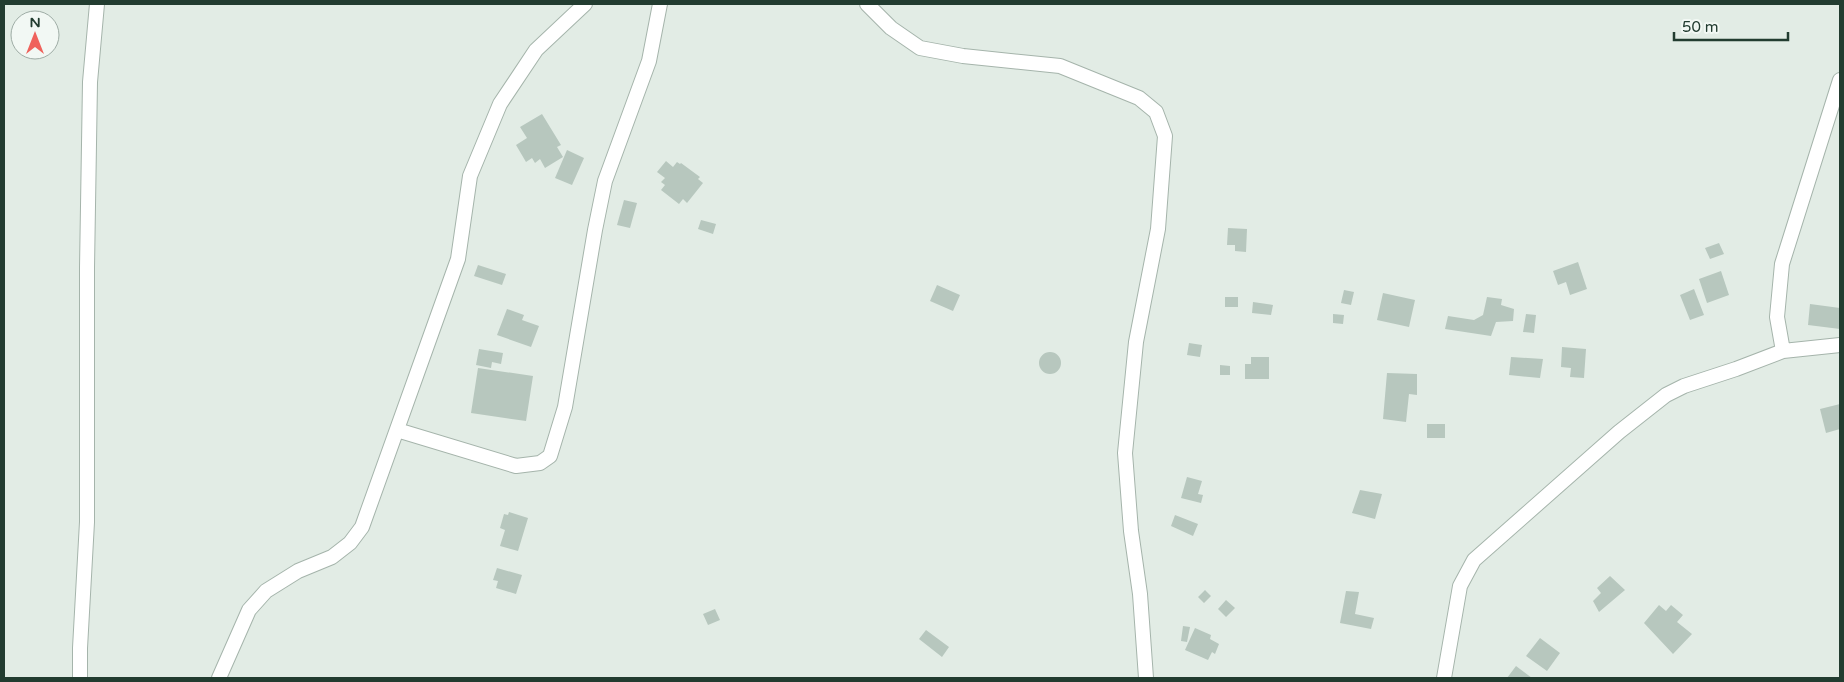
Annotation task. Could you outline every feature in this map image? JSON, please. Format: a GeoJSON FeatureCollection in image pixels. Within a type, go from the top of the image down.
{"type":"FeatureCollection","features":[{"type":"Feature","properties":{"kind":"street"},"geometry":{"type":"LineString","coordinates":[[80,678],[87,522],[87,287],[90,82],[97,4]]}},
{"type":"Feature","properties":{"kind":"street"},"geometry":{"type":"LineString","coordinates":[[219,678],[249,610],[266,591],[298,571],[332,557],[350,543],[362,527],[458,260],[470,176],[500,104],[536,50],[585,4]]}},
{"type":"Feature","properties":{"kind":"street"},"geometry":{"type":"LineString","coordinates":[[397,430],[516,466],[540,463],[550,456],[565,407],[605,181],[649,61],[660,4]]}},
{"type":"Feature","properties":{"kind":"street"},"geometry":{"type":"LineString","coordinates":[[867,4],[891,28],[920,48],[963,56],[1060,66],[1139,98],[1156,112],[1165,136],[1158,229],[1136,342],[1125,453],[1131,530],[1140,594],[1146,678]]}},
{"type":"Feature","properties":{"kind":"street"},"geometry":{"type":"LineString","coordinates":[[1783,351],[1777,318],[1782,264],[1840,80]]}},
{"type":"Feature","properties":{"kind":"street"},"geometry":{"type":"LineString","coordinates":[[1444,678],[1460,586],[1474,560],[1619,432],[1666,396],[1684,386],[1736,370],[1783,351],[1840,345]]}},
{"type":"Feature","properties":{"kind":"building"},"geometry":{"type":"Polygon","coordinates":[[[542,114],[561,145],[557,147],[563,157],[545,168],[540,159],[535,163],[532,158],[526,162],[516,145],[527,138],[520,127],[542,114]]]}},
{"type":"Feature","properties":{"kind":"building"},"geometry":{"type":"Polygon","coordinates":[[[567,150],[584,158],[572,185],[555,178],[567,150]]]}},
{"type":"Feature","properties":{"kind":"building"},"geometry":{"type":"Polygon","coordinates":[[[666,161],[673,167],[677,162],[681,163],[700,177],[698,179],[703,183],[687,203],[683,199],[679,204],[661,190],[665,185],[661,182],[665,178],[657,172],[666,161]]]}},
{"type":"Feature","properties":{"kind":"building"},"geometry":{"type":"Polygon","coordinates":[[[624,200],[637,203],[630,228],[617,225],[624,200]]]}},
{"type":"Feature","properties":{"kind":"building"},"geometry":{"type":"Polygon","coordinates":[[[701,220],[716,224],[713,234],[698,229],[701,220]]]}},
{"type":"Feature","properties":{"kind":"building"},"geometry":{"type":"Polygon","coordinates":[[[1228,228],[1247,229],[1246,252],[1235,251],[1235,245],[1227,245],[1228,228]]]}},
{"type":"Feature","properties":{"kind":"building"},"geometry":{"type":"Polygon","coordinates":[[[1719,243],[1724,254],[1710,259],[1705,248],[1719,243]]]}},
{"type":"Feature","properties":{"kind":"building"},"geometry":{"type":"Polygon","coordinates":[[[1578,262],[1587,289],[1570,295],[1566,282],[1558,285],[1553,271],[1578,262]]]}},
{"type":"Feature","properties":{"kind":"building"},"geometry":{"type":"Polygon","coordinates":[[[478,265],[506,274],[502,285],[474,276],[478,265]]]}},
{"type":"Feature","properties":{"kind":"building"},"geometry":{"type":"Polygon","coordinates":[[[1721,271],[1729,295],[1707,303],[1699,279],[1721,271]]]}},
{"type":"Feature","properties":{"kind":"building"},"geometry":{"type":"Polygon","coordinates":[[[937,285],[960,295],[953,311],[930,301],[937,285]]]}},
{"type":"Feature","properties":{"kind":"building"},"geometry":{"type":"Polygon","coordinates":[[[1694,289],[1704,315],[1690,320],[1680,295],[1694,289]]]}},
{"type":"Feature","properties":{"kind":"building"},"geometry":{"type":"Polygon","coordinates":[[[1344,290],[1354,292],[1351,305],[1341,303],[1344,290]]]}},
{"type":"Feature","properties":{"kind":"building"},"geometry":{"type":"Polygon","coordinates":[[[1383,293],[1415,300],[1409,327],[1377,320],[1383,293]]]}},
{"type":"Feature","properties":{"kind":"building"},"geometry":{"type":"Polygon","coordinates":[[[1225,297],[1238,297],[1238,307],[1225,307],[1225,297]]]}},
{"type":"Feature","properties":{"kind":"building"},"geometry":{"type":"Polygon","coordinates":[[[1487,297],[1502,299],[1501,305],[1514,309],[1513,321],[1496,322],[1491,336],[1445,329],[1448,316],[1474,320],[1483,315],[1487,297]]]}},
{"type":"Feature","properties":{"kind":"building"},"geometry":{"type":"Polygon","coordinates":[[[1253,302],[1273,305],[1271,315],[1252,313],[1253,302]]]}},
{"type":"Feature","properties":{"kind":"building"},"geometry":{"type":"Polygon","coordinates":[[[1810,304],[1840,308],[1840,329],[1808,325],[1810,304]]]}},
{"type":"Feature","properties":{"kind":"building"},"geometry":{"type":"Polygon","coordinates":[[[507,309],[524,315],[522,320],[539,326],[531,347],[497,335],[507,309]]]}},
{"type":"Feature","properties":{"kind":"building"},"geometry":{"type":"Polygon","coordinates":[[[1333,314],[1344,315],[1343,324],[1333,323],[1333,314]]]}},
{"type":"Feature","properties":{"kind":"building"},"geometry":{"type":"Polygon","coordinates":[[[1526,314],[1536,315],[1534,333],[1523,332],[1526,314]]]}},
{"type":"Feature","properties":{"kind":"building"},"geometry":{"type":"Polygon","coordinates":[[[1189,343],[1202,345],[1200,357],[1187,355],[1189,343]]]}},
{"type":"Feature","properties":{"kind":"building"},"geometry":{"type":"Polygon","coordinates":[[[1562,347],[1586,349],[1584,378],[1570,377],[1571,368],[1561,367],[1562,347]]]}},
{"type":"Feature","properties":{"kind":"building"},"geometry":{"type":"Polygon","coordinates":[[[479,349],[503,353],[501,364],[492,362],[491,368],[476,365],[479,349]]]}},
{"type":"Feature","properties":{"kind":"building"},"geometry":{"type":"Polygon","coordinates":[[[1046,352],[1054,352],[1061,359],[1061,367],[1054,374],[1046,374],[1039,367],[1039,359],[1046,352]]]}},
{"type":"Feature","properties":{"kind":"building"},"geometry":{"type":"Polygon","coordinates":[[[1251,357],[1269,357],[1269,379],[1245,379],[1245,364],[1251,364],[1251,357]]]}},
{"type":"Feature","properties":{"kind":"building"},"geometry":{"type":"Polygon","coordinates":[[[1511,357],[1543,359],[1540,378],[1509,375],[1511,357]]]}},
{"type":"Feature","properties":{"kind":"building"},"geometry":{"type":"Polygon","coordinates":[[[1220,365],[1230,366],[1230,375],[1220,375],[1220,365]]]}},
{"type":"Feature","properties":{"kind":"building"},"geometry":{"type":"Polygon","coordinates":[[[478,368],[533,376],[526,421],[471,413],[478,368]]]}},
{"type":"Feature","properties":{"kind":"building"},"geometry":{"type":"Polygon","coordinates":[[[1387,373],[1417,374],[1417,395],[1409,394],[1406,422],[1383,419],[1387,373]]]}},
{"type":"Feature","properties":{"kind":"building"},"geometry":{"type":"Polygon","coordinates":[[[1840,404],[1840,429],[1826,433],[1820,409],[1840,404]]]}},
{"type":"Feature","properties":{"kind":"building"},"geometry":{"type":"Polygon","coordinates":[[[1427,424],[1445,424],[1445,438],[1427,438],[1427,424]]]}},
{"type":"Feature","properties":{"kind":"building"},"geometry":{"type":"Polygon","coordinates":[[[1187,477],[1202,481],[1198,494],[1203,495],[1201,503],[1181,498],[1187,477]]]}},
{"type":"Feature","properties":{"kind":"building"},"geometry":{"type":"Polygon","coordinates":[[[1360,490],[1382,494],[1375,519],[1352,513],[1360,490]]]}},
{"type":"Feature","properties":{"kind":"building"},"geometry":{"type":"Polygon","coordinates":[[[509,512],[528,518],[518,551],[500,546],[505,530],[500,528],[504,514],[508,515],[509,512]]]}},
{"type":"Feature","properties":{"kind":"building"},"geometry":{"type":"Polygon","coordinates":[[[1175,515],[1198,524],[1193,536],[1171,526],[1175,515]]]}},
{"type":"Feature","properties":{"kind":"building"},"geometry":{"type":"Polygon","coordinates":[[[497,568],[522,575],[516,594],[496,588],[498,581],[493,580],[497,568]]]}},
{"type":"Feature","properties":{"kind":"building"},"geometry":{"type":"Polygon","coordinates":[[[1610,576],[1625,590],[1599,612],[1593,601],[1601,593],[1597,588],[1610,576]]]}},
{"type":"Feature","properties":{"kind":"building"},"geometry":{"type":"Polygon","coordinates":[[[1205,590],[1211,596],[1204,603],[1198,597],[1205,590]]]}},
{"type":"Feature","properties":{"kind":"building"},"geometry":{"type":"Polygon","coordinates":[[[1346,591],[1359,592],[1355,614],[1374,618],[1371,629],[1340,623],[1346,591]]]}},
{"type":"Feature","properties":{"kind":"building"},"geometry":{"type":"Polygon","coordinates":[[[1226,600],[1235,608],[1226,617],[1218,609],[1226,600]]]}},
{"type":"Feature","properties":{"kind":"building"},"geometry":{"type":"Polygon","coordinates":[[[1659,605],[1666,611],[1671,605],[1683,615],[1677,622],[1692,634],[1673,654],[1644,623],[1659,605]]]}},
{"type":"Feature","properties":{"kind":"building"},"geometry":{"type":"Polygon","coordinates":[[[715,609],[720,620],[708,625],[703,614],[715,609]]]}},
{"type":"Feature","properties":{"kind":"building"},"geometry":{"type":"Polygon","coordinates":[[[1183,626],[1190,627],[1187,642],[1181,641],[1183,626]]]}},
{"type":"Feature","properties":{"kind":"building"},"geometry":{"type":"Polygon","coordinates":[[[1195,628],[1211,635],[1210,639],[1219,644],[1215,654],[1212,652],[1208,660],[1185,650],[1195,628]]]}},
{"type":"Feature","properties":{"kind":"building"},"geometry":{"type":"Polygon","coordinates":[[[926,630],[949,647],[942,657],[919,639],[926,630]]]}},
{"type":"Feature","properties":{"kind":"building"},"geometry":{"type":"Polygon","coordinates":[[[1540,638],[1560,653],[1547,671],[1526,656],[1540,638]]]}},
{"type":"Feature","properties":{"kind":"building"},"geometry":{"type":"Polygon","coordinates":[[[1516,666],[1532,678],[1507,678],[1516,666]]]}}]}
